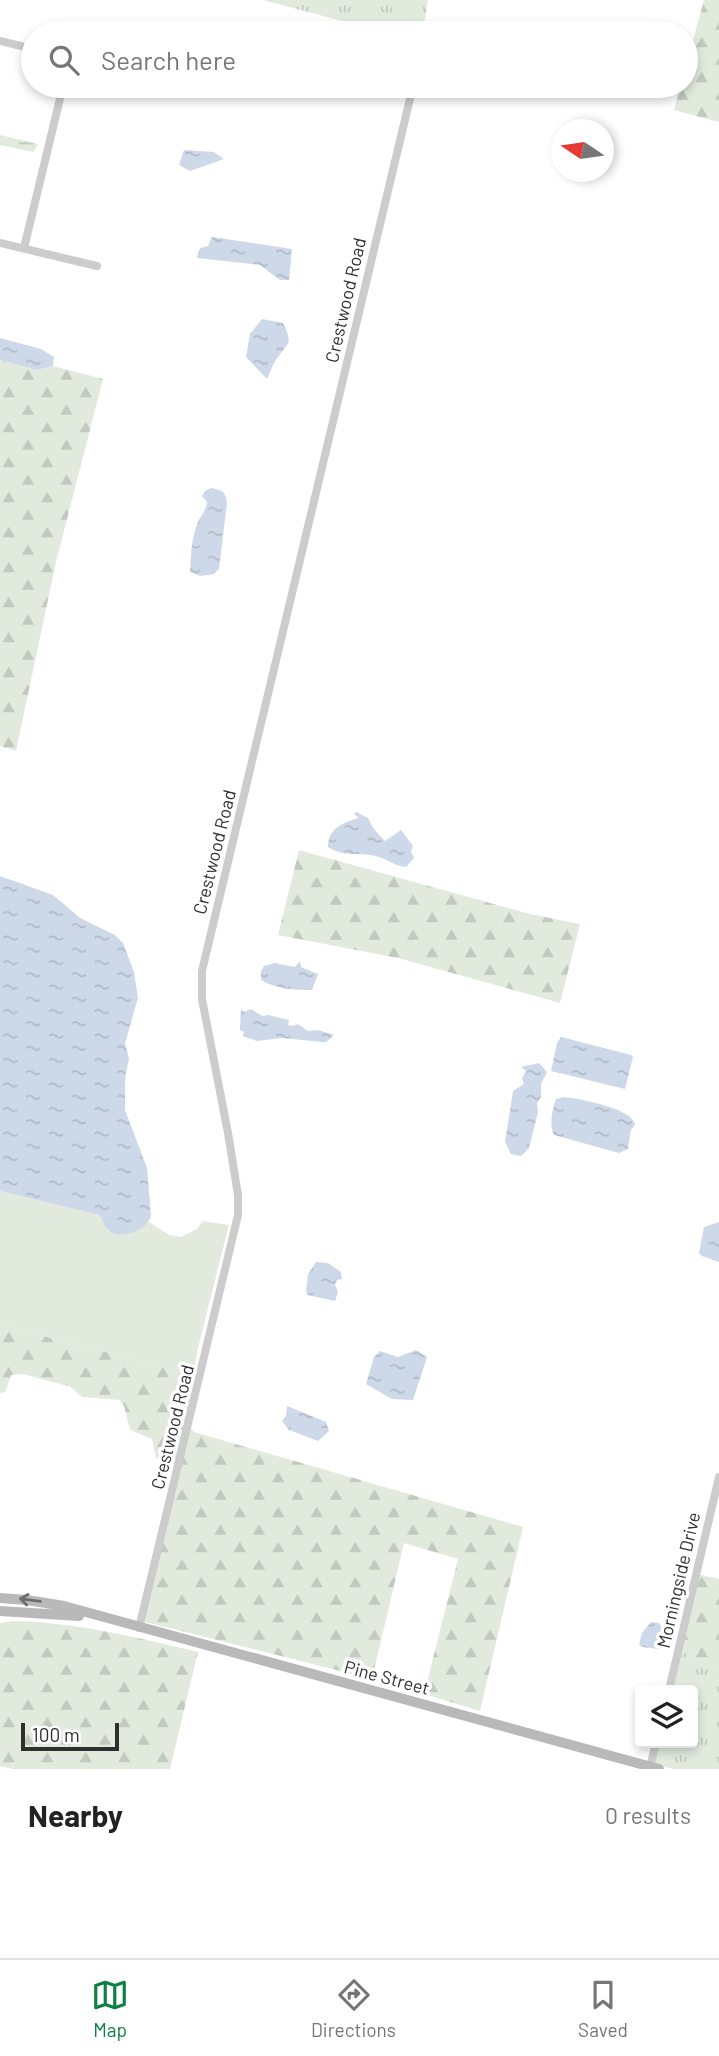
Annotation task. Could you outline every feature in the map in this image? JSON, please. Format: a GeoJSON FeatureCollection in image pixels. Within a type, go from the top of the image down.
{"type":"FeatureCollection","features":[{"type":"Feature","properties":{"kind":"main road","name":"Pine Street"},"geometry":{"type":"LineString","coordinates":[[0,1598],[51,1604],[655,1768]]}},
{"type":"Feature","properties":{"kind":"main road","name":"Pine Street"},"geometry":{"type":"LineString","coordinates":[[0,1611],[106,1619]]}},
{"type":"Feature","properties":{"kind":"street"},"geometry":{"type":"LineString","coordinates":[[0,41],[21,46]]}},
{"type":"Feature","properties":{"kind":"street"},"geometry":{"type":"LineString","coordinates":[[24,248],[60,98]]}},
{"type":"Feature","properties":{"kind":"street","name":"Crestwood Road"},"geometry":{"type":"LineString","coordinates":[[139,1628],[239,1215],[228,1133],[202,999],[202,971],[410,98]]}},
{"type":"Feature","properties":{"kind":"street"},"geometry":{"type":"LineString","coordinates":[[0,243],[97,266]]}},
{"type":"Feature","properties":{"kind":"street","name":"Morningside Drive"},"geometry":{"type":"LineString","coordinates":[[669,1685],[719,1477]]}},
{"type":"Feature","properties":{"kind":"street"},"geometry":{"type":"LineString","coordinates":[[655,1768],[656,1748]]}},
{"type":"Feature","properties":{"kind":"green space"},"geometry":{"type":"Polygon","coordinates":[[[263,0],[428,0],[425,21],[342,21],[263,0]]]}},
{"type":"Feature","properties":{"kind":"green space"},"geometry":{"type":"Polygon","coordinates":[[[704,0],[719,0],[719,122],[674,110],[677,98],[698,98],[698,22],[704,0]]]}},
{"type":"Feature","properties":{"kind":"green space"},"geometry":{"type":"Polygon","coordinates":[[[0,135],[38,144],[33,152],[0,145],[0,135]]]}},
{"type":"Feature","properties":{"kind":"green space"},"geometry":{"type":"Polygon","coordinates":[[[0,360],[37,370],[53,366],[103,379],[56,562],[16,751],[0,746],[0,360]]]}},
{"type":"Feature","properties":{"kind":"green space"},"geometry":{"type":"Polygon","coordinates":[[[299,850],[530,914],[580,924],[560,1003],[398,958],[278,935],[299,850]]]}},
{"type":"Feature","properties":{"kind":"green space"},"geometry":{"type":"Polygon","coordinates":[[[0,1191],[99,1215],[108,1231],[129,1234],[149,1222],[169,1235],[181,1237],[197,1229],[203,1221],[229,1225],[197,1352],[194,1374],[0,1325],[0,1191]]]}},
{"type":"Feature","properties":{"kind":"green space"},"geometry":{"type":"Polygon","coordinates":[[[0,1325],[194,1374],[187,1423],[194,1432],[523,1527],[480,1711],[424,1694],[458,1559],[404,1543],[372,1679],[141,1621],[181,1467],[156,1458],[152,1439],[130,1430],[124,1406],[119,1400],[82,1397],[71,1387],[23,1374],[11,1375],[5,1392],[0,1393],[0,1325]]]}},
{"type":"Feature","properties":{"kind":"green space"},"geometry":{"type":"Polygon","coordinates":[[[697,1574],[719,1579],[719,1667],[679,1650],[697,1574]]]}},
{"type":"Feature","properties":{"kind":"green space"},"geometry":{"type":"Polygon","coordinates":[[[18,1621],[86,1628],[198,1652],[170,1769],[13,1769],[0,1766],[0,1623],[18,1621]]]}},
{"type":"Feature","properties":{"kind":"green space"},"geometry":{"type":"Polygon","coordinates":[[[679,1650],[719,1667],[719,1769],[673,1769],[654,1764],[657,1748],[698,1748],[698,1685],[671,1685],[679,1650]]]}},
{"type":"Feature","properties":{"kind":"water"},"geometry":{"type":"Polygon","coordinates":[[[184,150],[214,152],[224,159],[190,171],[179,165],[184,150]]]}},
{"type":"Feature","properties":{"kind":"water"},"geometry":{"type":"Polygon","coordinates":[[[212,237],[292,249],[289,280],[280,280],[260,265],[197,258],[200,248],[208,246],[212,237]]]}},
{"type":"Feature","properties":{"kind":"water"},"geometry":{"type":"Polygon","coordinates":[[[262,319],[283,323],[289,339],[267,379],[246,357],[250,334],[262,319]]]}},
{"type":"Feature","properties":{"kind":"water"},"geometry":{"type":"Polygon","coordinates":[[[0,338],[41,349],[54,357],[53,366],[37,370],[0,360],[0,338]]]}},
{"type":"Feature","properties":{"kind":"water"},"geometry":{"type":"Polygon","coordinates":[[[211,488],[222,492],[227,503],[219,569],[214,574],[200,576],[190,572],[192,547],[198,522],[207,502],[202,496],[211,488]]]}},
{"type":"Feature","properties":{"kind":"water"},"geometry":{"type":"Polygon","coordinates":[[[356,812],[368,818],[385,841],[401,830],[413,846],[411,852],[414,858],[406,867],[379,857],[342,853],[328,847],[334,831],[359,818],[354,814],[356,812]]]}},
{"type":"Feature","properties":{"kind":"water"},"geometry":{"type":"Polygon","coordinates":[[[0,876],[53,895],[80,918],[115,935],[123,943],[134,972],[138,998],[125,1043],[129,1059],[125,1077],[125,1110],[147,1168],[151,1216],[145,1226],[132,1232],[113,1233],[99,1215],[0,1191],[0,876]]]}},
{"type":"Feature","properties":{"kind":"water"},"geometry":{"type":"Polygon","coordinates":[[[300,961],[301,967],[318,974],[312,990],[279,987],[261,980],[264,966],[274,963],[295,967],[300,961]]]}},
{"type":"Feature","properties":{"kind":"water"},"geometry":{"type":"Polygon","coordinates":[[[241,1009],[244,1012],[251,1009],[262,1016],[289,1020],[288,1025],[298,1024],[308,1031],[318,1030],[334,1035],[326,1042],[282,1038],[257,1041],[243,1036],[244,1032],[240,1030],[241,1009]]]}},
{"type":"Feature","properties":{"kind":"water"},"geometry":{"type":"Polygon","coordinates":[[[561,1037],[631,1055],[633,1057],[625,1089],[551,1071],[557,1043],[561,1037]]]}},
{"type":"Feature","properties":{"kind":"water"},"geometry":{"type":"Polygon","coordinates":[[[539,1063],[547,1072],[541,1084],[541,1097],[537,1103],[538,1112],[529,1148],[521,1156],[511,1154],[505,1142],[513,1091],[524,1084],[522,1078],[526,1071],[521,1067],[539,1063]]]}},
{"type":"Feature","properties":{"kind":"water"},"geometry":{"type":"Polygon","coordinates":[[[564,1097],[605,1105],[632,1119],[635,1125],[631,1130],[628,1149],[619,1153],[554,1135],[551,1122],[553,1108],[556,1099],[564,1097]]]}},
{"type":"Feature","properties":{"kind":"water"},"geometry":{"type":"Polygon","coordinates":[[[719,1222],[719,1262],[699,1253],[704,1227],[719,1222]]]}},
{"type":"Feature","properties":{"kind":"water"},"geometry":{"type":"Polygon","coordinates":[[[316,1262],[328,1263],[341,1272],[342,1279],[337,1280],[335,1285],[338,1292],[335,1301],[308,1295],[306,1291],[308,1274],[316,1262]]]}},
{"type":"Feature","properties":{"kind":"water"},"geometry":{"type":"Polygon","coordinates":[[[416,1350],[427,1357],[413,1400],[392,1399],[366,1384],[374,1357],[380,1351],[398,1357],[416,1350]]]}},
{"type":"Feature","properties":{"kind":"water"},"geometry":{"type":"Polygon","coordinates":[[[287,1406],[326,1422],[329,1431],[318,1441],[289,1430],[282,1421],[286,1416],[287,1406]]]}},
{"type":"Feature","properties":{"kind":"water"},"geometry":{"type":"Polygon","coordinates":[[[651,1622],[659,1623],[665,1633],[664,1643],[659,1649],[642,1647],[639,1644],[642,1633],[651,1622]]]}}]}
